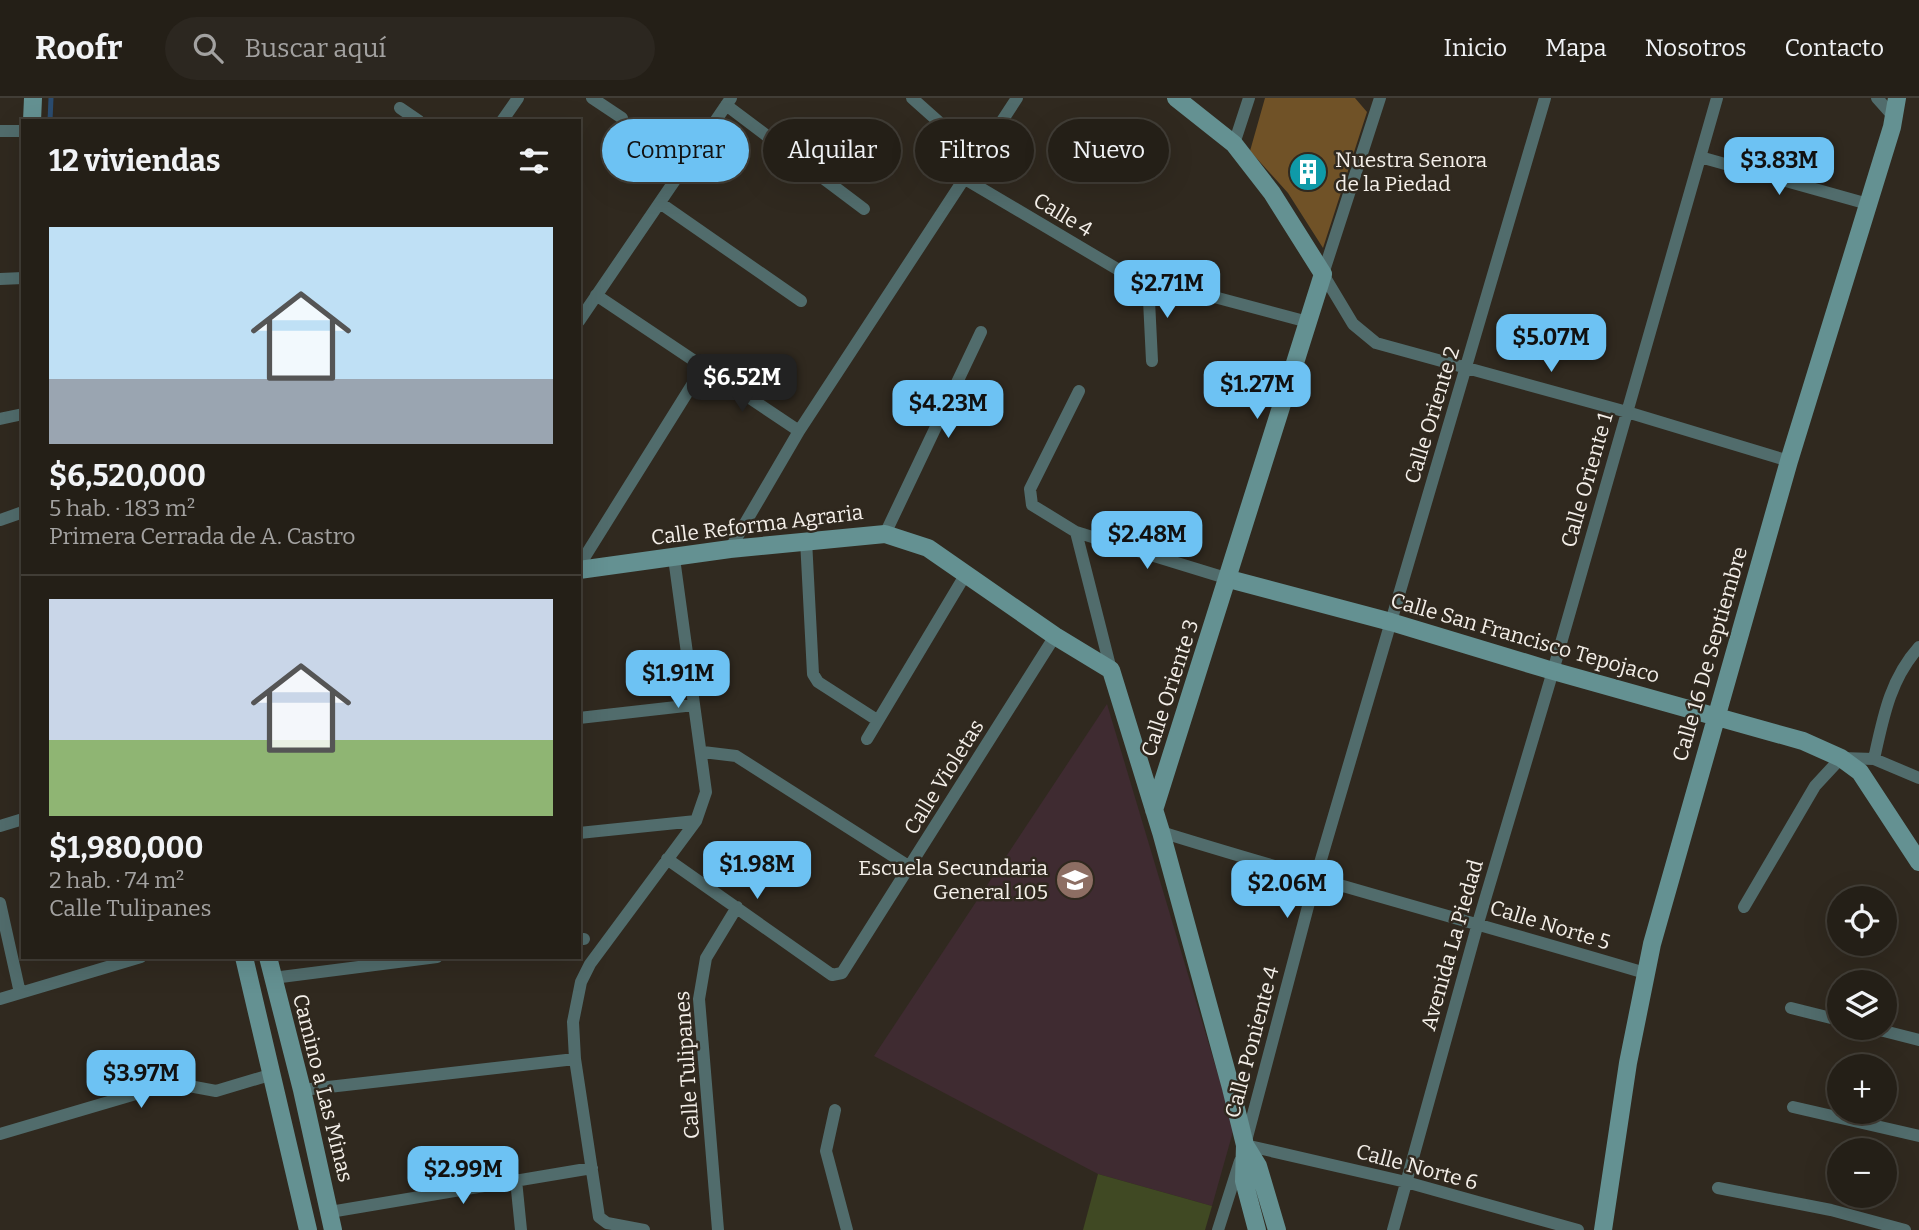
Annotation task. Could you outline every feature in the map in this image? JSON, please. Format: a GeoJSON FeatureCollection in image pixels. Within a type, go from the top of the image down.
{"type":"FeatureCollection","features":[{"type":"Feature","properties":{"kind":"main road"},"geometry":{"type":"LineString","coordinates":[[32,119],[33,98]]}},
{"type":"Feature","properties":{"kind":"main road"},"geometry":{"type":"LineString","coordinates":[[1176,98],[1234,144],[1272,193],[1323,274]]}},
{"type":"Feature","properties":{"kind":"main road","name":"Calle 16 De Septiembre"},"geometry":{"type":"LineString","coordinates":[[1603,1230],[1628,1063],[1645,974],[1789,461],[1894,117],[1897,98]]}},
{"type":"Feature","properties":{"kind":"main road","name":"Calle Oriente 3"},"geometry":{"type":"LineString","coordinates":[[1154,810],[1323,274]]}},
{"type":"Feature","properties":{"kind":"main road","name":"Calle Reforma Agraria"},"geometry":{"type":"LineString","coordinates":[[581,568],[806,540],[885,534],[928,548],[967,572],[1055,636],[1111,670]]}},
{"type":"Feature","properties":{"kind":"main road","name":"Calle San Francisco Tepojaco"},"geometry":{"type":"LineString","coordinates":[[1229,579],[1391,622],[1553,671],[1803,741],[1841,758],[1867,782],[1919,862]]}},
{"type":"Feature","properties":{"kind":"main road"},"geometry":{"type":"LineString","coordinates":[[1111,670],[1161,832],[1245,1144],[1258,1166],[1278,1230]]}},
{"type":"Feature","properties":{"kind":"main road"},"geometry":{"type":"LineString","coordinates":[[244,959],[308,1230]]}},
{"type":"Feature","properties":{"kind":"main road","name":"Camino a Las Minas"},"geometry":{"type":"LineString","coordinates":[[268,959],[302,1090],[333,1230]]}},
{"type":"Feature","properties":{"kind":"main road"},"geometry":{"type":"LineString","coordinates":[[1245,1144],[1244,1181],[1257,1230]]}},
{"type":"Feature","properties":{"kind":"street"},"geometry":{"type":"LineString","coordinates":[[503,119],[518,98]]}},
{"type":"Feature","properties":{"kind":"street"},"geometry":{"type":"LineString","coordinates":[[592,98],[622,118]]}},
{"type":"Feature","properties":{"kind":"street"},"geometry":{"type":"LineString","coordinates":[[912,98],[936,119]]}},
{"type":"Feature","properties":{"kind":"street"},"geometry":{"type":"LineString","coordinates":[[1003,119],[1017,98]]}},
{"type":"Feature","properties":{"kind":"street"},"geometry":{"type":"LineString","coordinates":[[1234,144],[1249,98]]}},
{"type":"Feature","properties":{"kind":"street"},"geometry":{"type":"LineString","coordinates":[[1380,98],[1323,274],[1353,324],[1368,338],[1789,461]]}},
{"type":"Feature","properties":{"kind":"street","name":"Calle Oriente 2"},"geometry":{"type":"LineString","coordinates":[[1391,622],[1545,98]]}},
{"type":"Feature","properties":{"kind":"street","name":"Calle Oriente 1"},"geometry":{"type":"LineString","coordinates":[[1553,671],[1717,98]]}},
{"type":"Feature","properties":{"kind":"street"},"geometry":{"type":"LineString","coordinates":[[1877,98],[1894,117]]}},
{"type":"Feature","properties":{"kind":"street"},"geometry":{"type":"LineString","coordinates":[[581,318],[729,102],[864,209]]}},
{"type":"Feature","properties":{"kind":"street"},"geometry":{"type":"LineString","coordinates":[[400,108],[416,119]]}},
{"type":"Feature","properties":{"kind":"street"},"geometry":{"type":"LineString","coordinates":[[0,131],[21,131]]}},
{"type":"Feature","properties":{"kind":"street"},"geometry":{"type":"LineString","coordinates":[[1700,157],[1868,204]]}},
{"type":"Feature","properties":{"kind":"street"},"geometry":{"type":"LineString","coordinates":[[730,549],[799,431],[961,182]]}},
{"type":"Feature","properties":{"kind":"street","name":"Calle 4"},"geometry":{"type":"LineString","coordinates":[[971,182],[1124,273],[1308,322]]}},
{"type":"Feature","properties":{"kind":"street"},"geometry":{"type":"LineString","coordinates":[[660,203],[801,301]]}},
{"type":"Feature","properties":{"kind":"street"},"geometry":{"type":"LineString","coordinates":[[0,279],[21,278]]}},
{"type":"Feature","properties":{"kind":"street"},"geometry":{"type":"LineString","coordinates":[[1148,280],[1152,361]]}},
{"type":"Feature","properties":{"kind":"street"},"geometry":{"type":"LineString","coordinates":[[596,295],[702,369],[799,431]]}},
{"type":"Feature","properties":{"kind":"street"},"geometry":{"type":"LineString","coordinates":[[885,534],[981,332]]}},
{"type":"Feature","properties":{"kind":"street"},"geometry":{"type":"LineString","coordinates":[[581,565],[702,369]]}},
{"type":"Feature","properties":{"kind":"street"},"geometry":{"type":"LineString","coordinates":[[1079,391],[1030,489],[1029,496],[1036,509],[1076,532],[1229,579]]}},
{"type":"Feature","properties":{"kind":"street"},"geometry":{"type":"LineString","coordinates":[[0,419],[21,414]]}},
{"type":"Feature","properties":{"kind":"street"},"geometry":{"type":"LineString","coordinates":[[0,520],[21,513]]}},
{"type":"Feature","properties":{"kind":"street"},"geometry":{"type":"LineString","coordinates":[[1076,532],[1111,670]]}},
{"type":"Feature","properties":{"kind":"street"},"geometry":{"type":"LineString","coordinates":[[806,540],[813,674],[818,682],[877,720]]}},
{"type":"Feature","properties":{"kind":"street"},"geometry":{"type":"LineString","coordinates":[[645,1230],[602,1221],[598,1213],[575,1059],[573,1022],[581,982],[590,964],[696,821],[706,792],[703,752],[674,558]]}},
{"type":"Feature","properties":{"kind":"street"},"geometry":{"type":"LineString","coordinates":[[867,739],[967,572]]}},
{"type":"Feature","properties":{"kind":"street","name":"Calle Poniente 4"},"geometry":{"type":"LineString","coordinates":[[1219,1230],[1245,1144],[1315,880],[1391,622]]}},
{"type":"Feature","properties":{"kind":"street","name":"Calle Violetas"},"geometry":{"type":"LineString","coordinates":[[737,907],[832,975],[842,973],[1055,636]]}},
{"type":"Feature","properties":{"kind":"street"},"geometry":{"type":"LineString","coordinates":[[1874,759],[1888,697],[1907,661],[1919,647]]}},
{"type":"Feature","properties":{"kind":"street","name":"Avenida La Piedad"},"geometry":{"type":"LineString","coordinates":[[1393,1230],[1478,923],[1553,671]]}},
{"type":"Feature","properties":{"kind":"street"},"geometry":{"type":"LineString","coordinates":[[581,719],[694,705]]}},
{"type":"Feature","properties":{"kind":"street"},"geometry":{"type":"LineString","coordinates":[[703,752],[736,756],[910,867]]}},
{"type":"Feature","properties":{"kind":"street"},"geometry":{"type":"LineString","coordinates":[[1744,907],[1815,786],[1841,758],[1874,759],[1919,778]]}},
{"type":"Feature","properties":{"kind":"street"},"geometry":{"type":"LineString","coordinates":[[0,826],[21,820]]}},
{"type":"Feature","properties":{"kind":"street"},"geometry":{"type":"LineString","coordinates":[[581,833],[696,821]]}},
{"type":"Feature","properties":{"kind":"street","name":"Calle Norte 5"},"geometry":{"type":"LineString","coordinates":[[1161,832],[1315,880],[1478,923],[1645,974]]}},
{"type":"Feature","properties":{"kind":"street"},"geometry":{"type":"LineString","coordinates":[[667,859],[737,907]]}},
{"type":"Feature","properties":{"kind":"street"},"geometry":{"type":"LineString","coordinates":[[0,903],[20,993]]}},
{"type":"Feature","properties":{"kind":"street","name":"Calle Tulipanes"},"geometry":{"type":"LineString","coordinates":[[718,1230],[699,999],[706,958],[737,907]]}},
{"type":"Feature","properties":{"kind":"street"},"geometry":{"type":"LineString","coordinates":[[0,999],[134,959]]}},
{"type":"Feature","properties":{"kind":"street"},"geometry":{"type":"LineString","coordinates":[[273,978],[421,959]]}},
{"type":"Feature","properties":{"kind":"street"},"geometry":{"type":"LineString","coordinates":[[1791,1008],[1827,1017]]}},
{"type":"Feature","properties":{"kind":"street"},"geometry":{"type":"LineString","coordinates":[[1897,1034],[1919,1040]]}},
{"type":"Feature","properties":{"kind":"street"},"geometry":{"type":"LineString","coordinates":[[302,1090],[575,1059]]}},
{"type":"Feature","properties":{"kind":"street"},"geometry":{"type":"LineString","coordinates":[[0,1135],[173,1083],[216,1091],[273,1074]]}},
{"type":"Feature","properties":{"kind":"street"},"geometry":{"type":"LineString","coordinates":[[1793,1107],[1919,1136]]}},
{"type":"Feature","properties":{"kind":"street"},"geometry":{"type":"LineString","coordinates":[[835,1110],[826,1151],[846,1230]]}},
{"type":"Feature","properties":{"kind":"street","name":"Calle Norte 6"},"geometry":{"type":"LineString","coordinates":[[1245,1144],[1406,1182],[1562,1228],[1578,1230]]}},
{"type":"Feature","properties":{"kind":"street"},"geometry":{"type":"LineString","coordinates":[[330,1212],[592,1168]]}},
{"type":"Feature","properties":{"kind":"street"},"geometry":{"type":"LineString","coordinates":[[516,1180],[521,1230]]}},
{"type":"Feature","properties":{"kind":"street"},"geometry":{"type":"LineString","coordinates":[[1718,1188],[1830,1210],[1905,1230]]}},
{"type":"Feature","properties":{"kind":"shaded area","name":"Escuela Secundaria General 105"},"geometry":{"type":"Polygon","coordinates":[[[1107,704],[1234,1128],[1212,1206],[1098,1174],[874,1056],[1107,704]]]}},
{"type":"Feature","properties":{"kind":"green space"},"geometry":{"type":"Polygon","coordinates":[[[1098,1174],[1212,1206],[1205,1230],[1083,1230],[1098,1174]]]}},
{"type":"Feature","properties":{"kind":"building","name":"Nuestra Senora de la Piedad"},"geometry":{"type":"Polygon","coordinates":[[[1265,98],[1355,98],[1367,112],[1323,248],[1288,193],[1250,151],[1265,98]]]}},
{"type":"Feature","properties":{"kind":"waterway"},"geometry":{"type":"LineString","coordinates":[[50,119],[51,98]]}},
{"type":"Feature","properties":{"kind":"place","name":"Nuestra Senora de la Piedad"},"geometry":{"type":"Point","coordinates":[1308,172]}},
{"type":"Feature","properties":{"kind":"place","name":"Escuela Secundaria General 105"},"geometry":{"type":"Point","coordinates":[1075,880]}}]}
